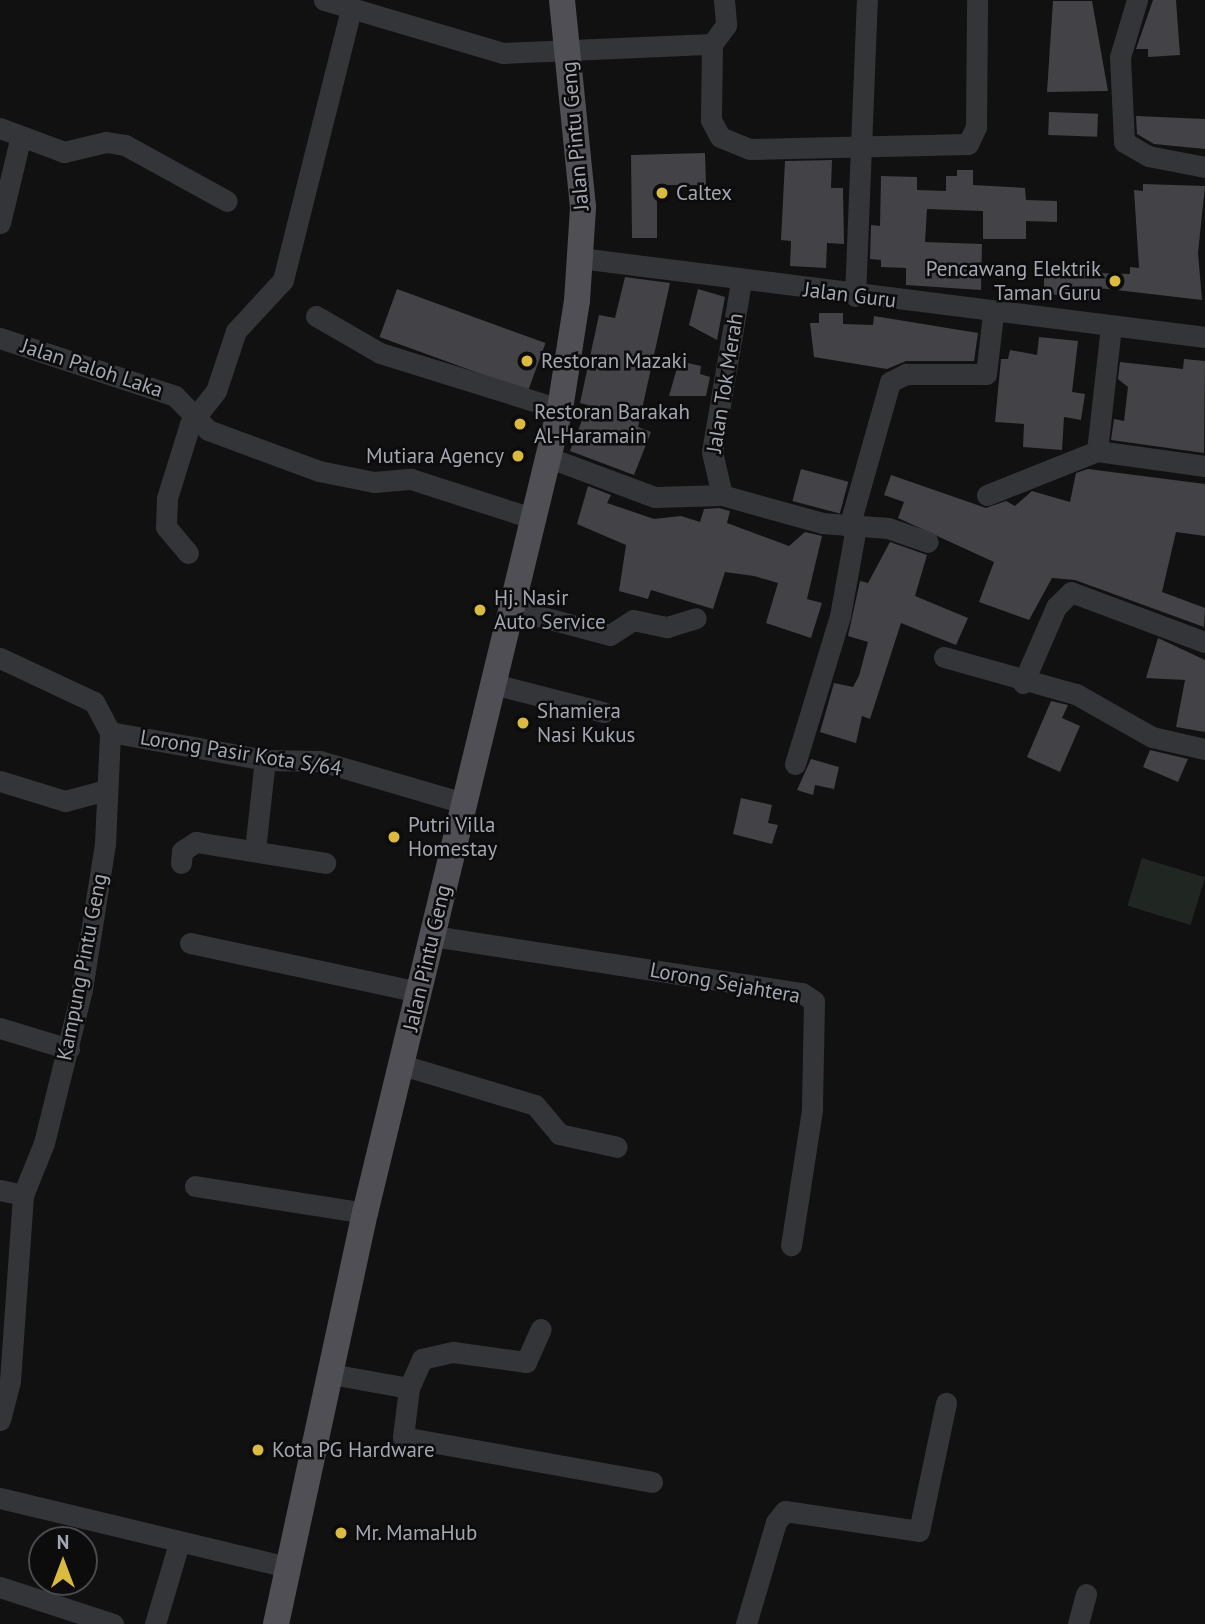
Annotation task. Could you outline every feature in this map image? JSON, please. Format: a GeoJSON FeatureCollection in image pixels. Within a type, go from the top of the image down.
{"type":"FeatureCollection","features":[{"type":"Feature","properties":{"kind":"main road","name":"Jalan Pintu Geng"},"geometry":{"type":"LineString","coordinates":[[276,1624],[365,1213],[560,409],[580,258],[583,207],[562,0]]}},
{"type":"Feature","properties":{"kind":"street"},"geometry":{"type":"LineString","coordinates":[[324,0],[492,51],[569,52],[712,44]]}},
{"type":"Feature","properties":{"kind":"street"},"geometry":{"type":"LineString","coordinates":[[724,0],[726,24],[712,44],[711,120],[729,144],[748,149],[858,144],[968,144],[974,137],[977,0]]}},
{"type":"Feature","properties":{"kind":"street"},"geometry":{"type":"LineString","coordinates":[[855,296],[858,144],[867,0]]}},
{"type":"Feature","properties":{"kind":"street"},"geometry":{"type":"LineString","coordinates":[[1137,0],[1120,57],[1124,142],[1148,156],[1205,167]]}},
{"type":"Feature","properties":{"kind":"street"},"geometry":{"type":"LineString","coordinates":[[188,554],[173,540],[164,512],[197,416],[216,391],[236,331],[284,280],[351,9]]}},
{"type":"Feature","properties":{"kind":"street"},"geometry":{"type":"LineString","coordinates":[[0,128],[20,140],[78,153],[115,141],[227,201]]}},
{"type":"Feature","properties":{"kind":"street"},"geometry":{"type":"LineString","coordinates":[[0,223],[20,140]]}},
{"type":"Feature","properties":{"kind":"street","name":"Jalan Guru"},"geometry":{"type":"LineString","coordinates":[[580,258],[741,282],[993,314],[1205,337]]}},
{"type":"Feature","properties":{"kind":"street","name":"Jalan Tok Merah"},"geometry":{"type":"LineString","coordinates":[[718,489],[720,384],[741,282]]}},
{"type":"Feature","properties":{"kind":"street"},"geometry":{"type":"LineString","coordinates":[[795,764],[840,616],[853,527],[890,382],[906,374],[986,374],[993,314]]}},
{"type":"Feature","properties":{"kind":"street"},"geometry":{"type":"LineString","coordinates":[[316,316],[372,348],[560,409]]}},
{"type":"Feature","properties":{"kind":"street"},"geometry":{"type":"LineString","coordinates":[[1097,451],[1111,327]]}},
{"type":"Feature","properties":{"kind":"street","name":"Jalan Paloh Laka"},"geometry":{"type":"LineString","coordinates":[[0,338],[175,396],[211,432],[319,471],[374,482],[411,479],[532,518]]}},
{"type":"Feature","properties":{"kind":"street"},"geometry":{"type":"LineString","coordinates":[[987,495],[1097,451],[1205,466]]}},
{"type":"Feature","properties":{"kind":"street"},"geometry":{"type":"LineString","coordinates":[[550,458],[655,497],[718,489],[853,527],[888,528],[928,542]]}},
{"type":"Feature","properties":{"kind":"street"},"geometry":{"type":"LineString","coordinates":[[1023,683],[1056,607],[1071,592],[1205,642]]}},
{"type":"Feature","properties":{"kind":"street"},"geometry":{"type":"LineString","coordinates":[[512,609],[610,635],[633,620],[667,627],[696,618]]}},
{"type":"Feature","properties":{"kind":"street"},"geometry":{"type":"LineString","coordinates":[[944,657],[1023,683],[1076,694],[1172,746],[1205,748]]}},
{"type":"Feature","properties":{"kind":"street","name":"Lorong Pasir Kota S/64"},"geometry":{"type":"LineString","coordinates":[[0,658],[94,702],[110,732],[265,760],[320,761],[464,803]]}},
{"type":"Feature","properties":{"kind":"street"},"geometry":{"type":"LineString","coordinates":[[494,684],[603,712]]}},
{"type":"Feature","properties":{"kind":"street","name":"Kampung Pintu Geng"},"geometry":{"type":"LineString","coordinates":[[0,1420],[10,1381],[23,1195],[69,1049],[105,844],[110,732]]}},
{"type":"Feature","properties":{"kind":"street"},"geometry":{"type":"LineString","coordinates":[[255,850],[265,760]]}},
{"type":"Feature","properties":{"kind":"street"},"geometry":{"type":"LineString","coordinates":[[0,781],[65,801],[106,790]]}},
{"type":"Feature","properties":{"kind":"street"},"geometry":{"type":"LineString","coordinates":[[181,863],[182,851],[196,842],[325,863]]}},
{"type":"Feature","properties":{"kind":"street","name":"Lorong Sejahtera"},"geometry":{"type":"LineString","coordinates":[[433,936],[802,993],[814,1001],[812,1110],[791,1245]]}},
{"type":"Feature","properties":{"kind":"street"},"geometry":{"type":"LineString","coordinates":[[190,943],[419,992]]}},
{"type":"Feature","properties":{"kind":"street"},"geometry":{"type":"LineString","coordinates":[[0,1028],[69,1049]]}},
{"type":"Feature","properties":{"kind":"street"},"geometry":{"type":"LineString","coordinates":[[402,1065],[535,1105],[559,1134],[617,1147]]}},
{"type":"Feature","properties":{"kind":"street"},"geometry":{"type":"LineString","coordinates":[[195,1186],[365,1213]]}},
{"type":"Feature","properties":{"kind":"street"},"geometry":{"type":"LineString","coordinates":[[0,1190],[23,1195]]}},
{"type":"Feature","properties":{"kind":"street"},"geometry":{"type":"LineString","coordinates":[[541,1329],[526,1362],[453,1352],[422,1359],[409,1388],[403,1437],[652,1482]]}},
{"type":"Feature","properties":{"kind":"street"},"geometry":{"type":"LineString","coordinates":[[331,1374],[409,1388]]}},
{"type":"Feature","properties":{"kind":"street"},"geometry":{"type":"LineString","coordinates":[[746,1624],[776,1522],[785,1511],[919,1531],[946,1403]]}},
{"type":"Feature","properties":{"kind":"street"},"geometry":{"type":"LineString","coordinates":[[0,1498],[288,1567]]}},
{"type":"Feature","properties":{"kind":"street"},"geometry":{"type":"LineString","coordinates":[[155,1624],[179,1543]]}},
{"type":"Feature","properties":{"kind":"street"},"geometry":{"type":"LineString","coordinates":[[0,1587],[113,1624]]}},
{"type":"Feature","properties":{"kind":"street"},"geometry":{"type":"LineString","coordinates":[[1078,1624],[1086,1594]]}},
{"type":"Feature","properties":{"kind":"shaded area"},"geometry":{"type":"Polygon","coordinates":[[[1142,858],[1205,877],[1190,925],[1127,906],[1142,858]]]}},
{"type":"Feature","properties":{"kind":"building"},"geometry":{"type":"Polygon","coordinates":[[[1153,0],[1176,0],[1180,55],[1148,57],[1148,49],[1136,49],[1153,0]]]}},
{"type":"Feature","properties":{"kind":"building"},"geometry":{"type":"Polygon","coordinates":[[[1053,1],[1092,1],[1108,91],[1047,92],[1053,1]]]}},
{"type":"Feature","properties":{"kind":"building"},"geometry":{"type":"Polygon","coordinates":[[[1049,112],[1098,114],[1097,137],[1048,135],[1049,112]]]}},
{"type":"Feature","properties":{"kind":"building"},"geometry":{"type":"Polygon","coordinates":[[[1136,116],[1205,119],[1205,149],[1154,144],[1137,134],[1136,116]]]}},
{"type":"Feature","properties":{"kind":"building"},"geometry":{"type":"Polygon","coordinates":[[[705,153],[706,185],[657,185],[657,238],[632,238],[631,155],[705,153]]]}},
{"type":"Feature","properties":{"kind":"building"},"geometry":{"type":"Polygon","coordinates":[[[832,160],[831,188],[843,188],[844,244],[827,243],[826,268],[790,266],[791,241],[781,240],[785,161],[832,160]]]}},
{"type":"Feature","properties":{"kind":"building"},"geometry":{"type":"Polygon","coordinates":[[[957,170],[973,170],[973,185],[1025,188],[1026,200],[1057,201],[1057,222],[1026,221],[1026,239],[983,239],[983,211],[927,209],[925,242],[982,244],[981,290],[906,285],[906,268],[881,267],[881,260],[870,259],[871,225],[880,226],[881,176],[917,177],[917,190],[946,191],[946,176],[957,176],[957,170]]]}},
{"type":"Feature","properties":{"kind":"building"},"geometry":{"type":"Polygon","coordinates":[[[1143,184],[1205,186],[1198,253],[1202,300],[1099,288],[1098,301],[1044,293],[1044,274],[1056,274],[1057,265],[1101,268],[1100,273],[1130,274],[1130,267],[1139,268],[1134,190],[1143,191],[1143,184]]]}},
{"type":"Feature","properties":{"kind":"building"},"geometry":{"type":"Polygon","coordinates":[[[625,277],[670,283],[638,427],[651,432],[634,475],[570,451],[588,405],[580,403],[599,315],[615,318],[625,277]]]}},
{"type":"Feature","properties":{"kind":"building"},"geometry":{"type":"Polygon","coordinates":[[[397,289],[545,343],[528,391],[380,337],[397,289]]]}},
{"type":"Feature","properties":{"kind":"building"},"geometry":{"type":"Polygon","coordinates":[[[698,289],[725,297],[717,340],[689,325],[698,289]]]}},
{"type":"Feature","properties":{"kind":"building"},"geometry":{"type":"Polygon","coordinates":[[[819,313],[843,313],[843,324],[873,325],[874,316],[978,333],[974,361],[906,361],[887,369],[814,357],[810,323],[819,323],[819,313]]]}},
{"type":"Feature","properties":{"kind":"building"},"geometry":{"type":"Polygon","coordinates":[[[1039,337],[1078,341],[1072,392],[1085,394],[1081,420],[1064,417],[1062,450],[1023,447],[1024,424],[995,422],[1001,359],[1008,359],[1010,350],[1037,355],[1039,337]]]}},
{"type":"Feature","properties":{"kind":"building"},"geometry":{"type":"Polygon","coordinates":[[[1184,359],[1205,361],[1204,453],[1111,440],[1114,419],[1124,421],[1128,387],[1118,379],[1120,362],[1183,369],[1184,359]]]}},
{"type":"Feature","properties":{"kind":"building"},"geometry":{"type":"Polygon","coordinates":[[[679,361],[701,366],[700,374],[710,377],[706,396],[669,396],[679,361]]]}},
{"type":"Feature","properties":{"kind":"building"},"geometry":{"type":"Polygon","coordinates":[[[801,469],[848,482],[840,514],[792,501],[801,469]]]}},
{"type":"Feature","properties":{"kind":"building"},"geometry":{"type":"Polygon","coordinates":[[[1088,469],[1205,484],[1205,536],[1176,532],[1162,592],[1205,608],[1204,627],[1075,580],[1052,578],[1029,620],[979,602],[994,562],[898,518],[904,502],[884,495],[891,475],[986,508],[1006,501],[1015,506],[1032,491],[1070,502],[1076,473],[1088,469]]]}},
{"type":"Feature","properties":{"kind":"building"},"geometry":{"type":"Polygon","coordinates":[[[588,486],[611,495],[607,503],[654,519],[681,516],[700,522],[704,509],[719,508],[730,511],[727,523],[789,546],[805,532],[822,536],[807,599],[822,603],[811,638],[766,623],[778,583],[754,576],[725,572],[713,609],[651,590],[648,599],[619,591],[626,545],[577,524],[588,486]]]}},
{"type":"Feature","properties":{"kind":"building"},"geometry":{"type":"Polygon","coordinates":[[[890,542],[927,555],[915,596],[968,618],[956,645],[901,623],[870,719],[862,716],[856,743],[820,732],[834,683],[853,687],[859,676],[868,642],[848,636],[860,581],[868,583],[890,542]]]}},
{"type":"Feature","properties":{"kind":"building"},"geometry":{"type":"Polygon","coordinates":[[[1158,638],[1205,660],[1205,732],[1176,727],[1185,680],[1146,678],[1158,638]]]}},
{"type":"Feature","properties":{"kind":"building"},"geometry":{"type":"Polygon","coordinates":[[[1051,701],[1068,705],[1062,718],[1080,726],[1060,772],[1027,757],[1051,701]]]}},
{"type":"Feature","properties":{"kind":"building"},"geometry":{"type":"Polygon","coordinates":[[[1150,750],[1188,759],[1178,782],[1143,767],[1150,750]]]}},
{"type":"Feature","properties":{"kind":"building"},"geometry":{"type":"Polygon","coordinates":[[[811,759],[839,767],[834,789],[815,785],[813,795],[797,790],[811,759]]]}},
{"type":"Feature","properties":{"kind":"building"},"geometry":{"type":"Polygon","coordinates":[[[741,798],[772,805],[768,823],[778,825],[772,844],[733,834],[741,798]]]}},
{"type":"Feature","properties":{"kind":"place","name":"Caltex"},"geometry":{"type":"Point","coordinates":[662,193]}},
{"type":"Feature","properties":{"kind":"place","name":"Pencawang Elektrik Taman Guru"},"geometry":{"type":"Point","coordinates":[1115,281]}},
{"type":"Feature","properties":{"kind":"place","name":"Restoran Mazaki"},"geometry":{"type":"Point","coordinates":[527,361]}},
{"type":"Feature","properties":{"kind":"place","name":"Restoran Barakah Al-Haramain"},"geometry":{"type":"Point","coordinates":[520,424]}},
{"type":"Feature","properties":{"kind":"place","name":"Mutiara Agency"},"geometry":{"type":"Point","coordinates":[518,456]}},
{"type":"Feature","properties":{"kind":"place","name":"Hj. Nasir Auto Service"},"geometry":{"type":"Point","coordinates":[480,610]}},
{"type":"Feature","properties":{"kind":"place","name":"Shamiera Nasi Kukus"},"geometry":{"type":"Point","coordinates":[523,723]}},
{"type":"Feature","properties":{"kind":"place","name":"Putri Villa Homestay"},"geometry":{"type":"Point","coordinates":[394,837]}},
{"type":"Feature","properties":{"kind":"place","name":"Kota PG Hardware"},"geometry":{"type":"Point","coordinates":[258,1450]}},
{"type":"Feature","properties":{"kind":"place","name":"Mr. MamaHub"},"geometry":{"type":"Point","coordinates":[341,1533]}}]}
